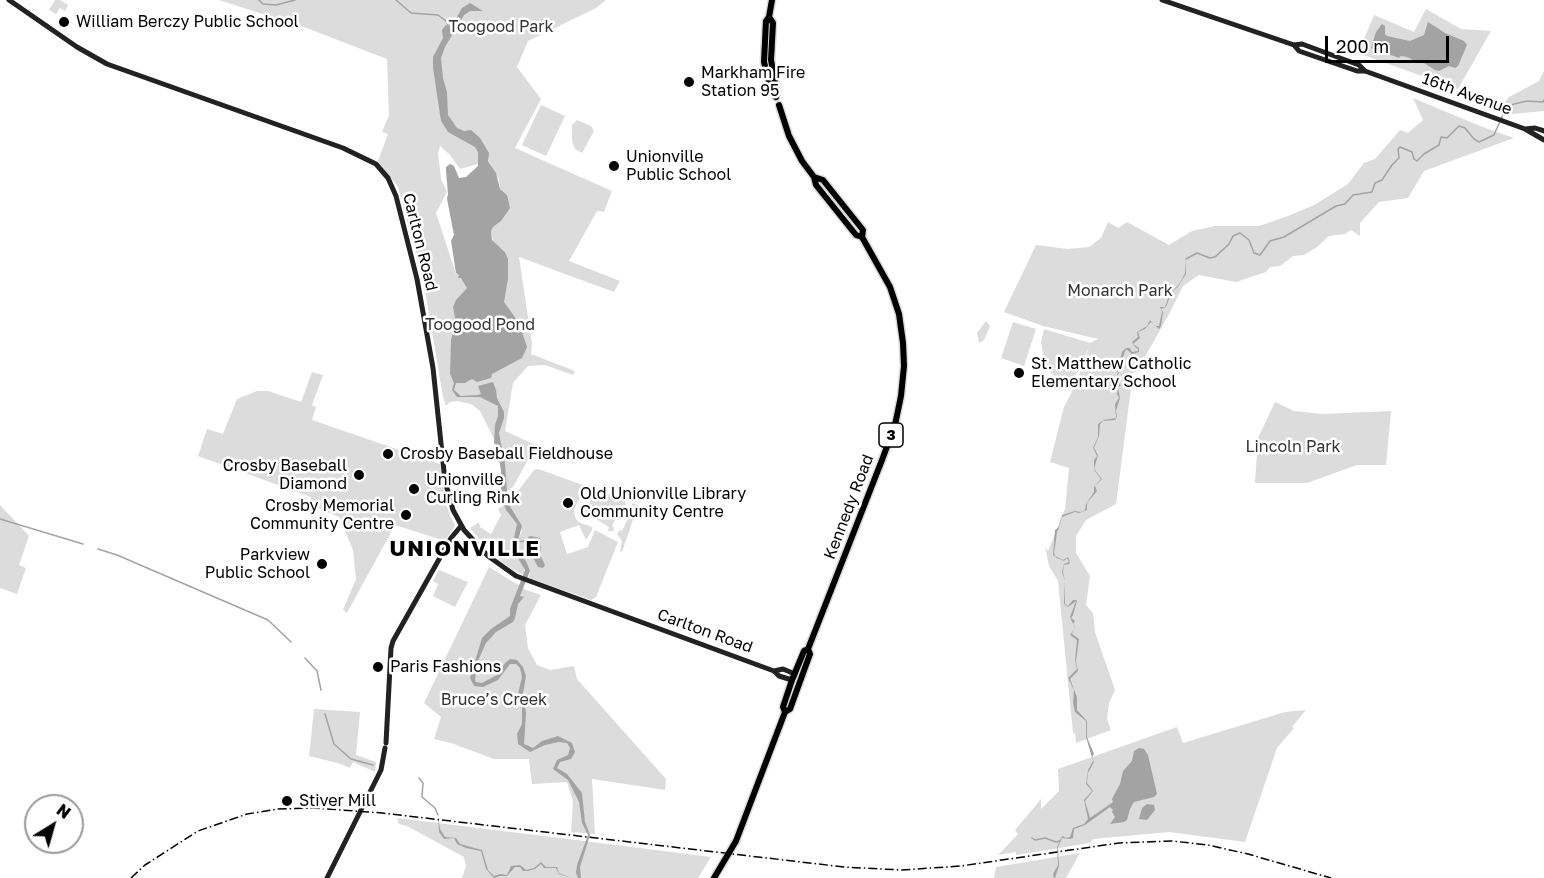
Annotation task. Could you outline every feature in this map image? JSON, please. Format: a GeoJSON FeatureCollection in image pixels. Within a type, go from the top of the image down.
{"type":"FeatureCollection","features":[{"type":"Feature","properties":{"kind":"main road","name":"Carlton Road"},"geometry":{"type":"LineString","coordinates":[[9,0],[99,60],[343,148],[365,158],[384,172],[396,196],[417,279],[433,368],[445,481],[453,510],[461,526],[489,556],[516,576],[531,583],[774,670],[783,669],[794,677]]}},
{"type":"Feature","properties":{"kind":"main road","name":"Kennedy Road"},"geometry":{"type":"LineString","coordinates":[[772,0],[770,17],[766,21],[764,62],[771,91],[776,97],[789,136],[802,160],[814,177],[824,180],[863,230],[862,237],[890,286],[899,314],[904,366],[895,425],[808,649],[804,651],[794,677],[783,707],[785,712]]}},
{"type":"Feature","properties":{"kind":"main road","name":"16th Avenue"},"geometry":{"type":"LineString","coordinates":[[1162,0],[1294,45],[1299,51],[1357,71],[1365,71],[1506,122],[1525,129],[1544,140]]}},
{"type":"Feature","properties":{"kind":"main road","name":"16th Avenue"},"geometry":{"type":"LineString","coordinates":[[1525,129],[1535,128],[1544,131]]}},
{"type":"Feature","properties":{"kind":"main road"},"geometry":{"type":"LineString","coordinates":[[327,878],[381,770],[393,641],[451,538],[461,526]]}},
{"type":"Feature","properties":{"kind":"main road","name":"Kennedy Road"},"geometry":{"type":"LineString","coordinates":[[714,878],[736,841],[785,712],[790,709],[810,654],[808,649]]}},
{"type":"Feature","properties":{"kind":"green space"},"geometry":{"type":"Polygon","coordinates":[[[55,0],[68,5],[65,11],[60,8],[56,14],[49,10],[55,0]]]}},
{"type":"Feature","properties":{"kind":"green space","name":"Toogood Park"},"geometry":{"type":"Polygon","coordinates":[[[219,0],[606,0],[596,8],[528,41],[517,67],[541,99],[515,148],[612,191],[604,212],[597,211],[569,261],[620,281],[614,292],[519,257],[532,344],[531,354],[575,371],[573,375],[545,365],[528,366],[513,383],[505,431],[536,445],[513,487],[507,491],[502,448],[494,439],[480,411],[471,404],[457,401],[450,402],[446,406],[443,397],[424,284],[398,187],[378,161],[388,134],[382,132],[389,115],[387,59],[309,29],[219,0]],[[440,146],[438,153],[441,179],[447,192],[436,213],[456,274],[508,260],[505,252],[493,241],[491,231],[501,221],[507,195],[500,189],[499,179],[487,158],[478,164],[460,169],[440,146]]]}},
{"type":"Feature","properties":{"kind":"green space"},"geometry":{"type":"Polygon","coordinates":[[[1426,9],[1461,29],[1491,31],[1458,89],[1358,53],[1374,15],[1414,32],[1426,9]]]}},
{"type":"Feature","properties":{"kind":"green space"},"geometry":{"type":"Polygon","coordinates":[[[1544,71],[1544,111],[1512,114],[1500,108],[1509,97],[1539,81],[1544,71]]]}},
{"type":"Feature","properties":{"kind":"green space","name":"Monarch Park"},"geometry":{"type":"Polygon","coordinates":[[[1413,98],[1514,138],[1424,171],[1408,198],[1379,202],[1360,223],[1360,236],[1351,230],[1345,234],[1329,236],[1304,255],[1293,256],[1280,266],[1270,267],[1266,272],[1236,282],[1199,275],[1183,286],[1137,371],[1133,373],[1116,504],[1086,520],[1076,536],[1076,553],[1090,576],[1086,605],[1093,613],[1095,632],[1115,690],[1109,703],[1107,719],[1111,730],[1076,743],[1075,733],[1073,733],[1058,581],[1049,566],[1045,547],[1048,551],[1065,509],[1069,468],[1050,462],[1064,407],[1077,382],[1089,347],[1070,387],[1052,374],[1045,365],[1041,342],[1044,329],[1090,343],[1098,339],[1043,326],[1004,312],[1036,245],[1068,249],[1089,247],[1101,238],[1108,222],[1118,228],[1127,222],[1169,245],[1192,231],[1215,226],[1259,226],[1288,216],[1314,205],[1348,184],[1364,163],[1375,159],[1400,130],[1408,133],[1423,120],[1413,98]]]}},
{"type":"Feature","properties":{"kind":"green space"},"geometry":{"type":"Polygon","coordinates":[[[541,105],[565,116],[546,156],[522,145],[541,105]]]}},
{"type":"Feature","properties":{"kind":"green space"},"geometry":{"type":"Polygon","coordinates":[[[577,120],[591,126],[594,131],[582,153],[575,149],[572,141],[572,125],[577,120]]]}},
{"type":"Feature","properties":{"kind":"green space"},"geometry":{"type":"Polygon","coordinates":[[[986,321],[990,326],[984,340],[979,343],[977,333],[986,321]]]}},
{"type":"Feature","properties":{"kind":"green space"},"geometry":{"type":"Polygon","coordinates":[[[1013,322],[1036,329],[1024,366],[1001,358],[1013,322]]]}},
{"type":"Feature","properties":{"kind":"green space"},"geometry":{"type":"Polygon","coordinates":[[[312,372],[323,375],[312,405],[316,407],[312,420],[440,464],[446,505],[455,526],[445,541],[395,525],[347,613],[343,610],[356,579],[353,550],[339,517],[309,504],[311,497],[198,456],[207,429],[223,434],[237,399],[257,391],[268,391],[301,402],[312,372]]]}},
{"type":"Feature","properties":{"kind":"green space","name":"Lincoln Park"},"geometry":{"type":"Polygon","coordinates":[[[1275,402],[1294,411],[1322,414],[1391,411],[1386,465],[1357,465],[1307,483],[1255,483],[1258,438],[1275,402]]]}},
{"type":"Feature","properties":{"kind":"green space"},"geometry":{"type":"Polygon","coordinates":[[[538,469],[583,485],[585,489],[574,509],[575,517],[578,522],[592,527],[592,530],[586,540],[579,525],[560,532],[567,554],[588,547],[595,530],[618,542],[596,597],[591,600],[529,578],[530,571],[516,548],[522,531],[517,524],[515,554],[524,565],[524,575],[513,570],[492,554],[470,528],[479,522],[480,527],[491,534],[501,515],[498,509],[511,500],[534,470],[538,469]]]}},
{"type":"Feature","properties":{"kind":"green space"},"geometry":{"type":"Polygon","coordinates":[[[593,490],[625,500],[626,505],[622,505],[612,526],[613,531],[608,531],[609,527],[596,519],[589,517],[587,520],[579,514],[584,513],[593,495],[590,493],[593,490]]]}},
{"type":"Feature","properties":{"kind":"green space"},"geometry":{"type":"Polygon","coordinates":[[[633,503],[638,505],[622,552],[620,551],[622,541],[617,534],[620,530],[622,531],[633,503]]]}},
{"type":"Feature","properties":{"kind":"green space"},"geometry":{"type":"Polygon","coordinates":[[[0,505],[29,536],[19,565],[26,568],[17,594],[0,588],[0,505]]]}},
{"type":"Feature","properties":{"kind":"green space","name":"Bruce’s Creek"},"geometry":{"type":"Polygon","coordinates":[[[489,567],[526,590],[541,595],[525,625],[528,648],[537,665],[550,670],[574,666],[577,679],[666,779],[665,790],[592,779],[595,834],[571,832],[573,801],[567,782],[532,784],[529,759],[494,759],[434,739],[441,717],[424,703],[489,567]]]}},
{"type":"Feature","properties":{"kind":"green space"},"geometry":{"type":"Polygon","coordinates":[[[439,570],[468,582],[455,607],[433,596],[438,584],[433,581],[439,570]]]}},
{"type":"Feature","properties":{"kind":"green space"},"geometry":{"type":"Polygon","coordinates":[[[314,709],[360,712],[356,755],[376,762],[375,772],[353,762],[350,768],[309,756],[314,709]]]}},
{"type":"Feature","properties":{"kind":"green space"},"geometry":{"type":"Polygon","coordinates":[[[1306,710],[1277,748],[1245,842],[1169,832],[1093,839],[1090,843],[1016,855],[1016,852],[998,855],[1018,834],[1015,830],[1041,799],[1041,809],[1059,791],[1058,769],[1177,727],[1183,743],[1285,712],[1306,710]]]}},
{"type":"Feature","properties":{"kind":"green space"},"geometry":{"type":"Polygon","coordinates":[[[397,818],[711,857],[698,878],[462,878],[466,866],[464,857],[407,826],[399,824],[397,818]]]}},
{"type":"Feature","properties":{"kind":"green space"},"geometry":{"type":"Polygon","coordinates":[[[1080,853],[1066,878],[994,878],[996,867],[1080,853]]]}},
{"type":"Feature","properties":{"kind":"shaded area","name":"Toogood Pond"},"geometry":{"type":"Polygon","coordinates":[[[470,3],[483,11],[470,11],[464,15],[441,58],[447,92],[448,115],[457,128],[464,131],[471,130],[480,138],[489,153],[488,161],[496,173],[500,189],[507,195],[510,208],[501,221],[493,227],[492,240],[505,252],[508,259],[508,279],[504,302],[519,323],[527,347],[522,358],[492,374],[491,378],[477,382],[472,379],[465,383],[456,383],[454,390],[461,396],[478,395],[481,394],[478,386],[493,382],[504,412],[499,433],[505,464],[508,503],[522,526],[516,548],[530,571],[520,596],[524,597],[518,604],[513,622],[496,632],[486,643],[477,663],[475,680],[482,683],[497,675],[510,659],[517,660],[526,676],[523,693],[526,713],[524,744],[533,748],[542,741],[558,736],[572,743],[575,752],[571,759],[560,762],[557,768],[567,774],[582,793],[585,822],[590,835],[580,867],[581,878],[578,878],[576,873],[577,865],[588,835],[582,823],[579,802],[568,780],[553,769],[557,760],[568,755],[570,748],[567,743],[559,742],[530,752],[518,744],[517,734],[522,724],[522,705],[518,694],[522,677],[520,668],[516,664],[510,664],[498,680],[483,687],[474,686],[470,678],[482,638],[510,616],[510,609],[525,570],[512,548],[517,524],[506,510],[501,496],[501,471],[497,446],[494,443],[498,406],[480,397],[457,397],[452,390],[454,383],[450,374],[451,340],[456,323],[453,307],[467,288],[456,273],[451,241],[454,235],[447,199],[446,167],[450,164],[454,166],[459,178],[466,177],[478,166],[478,152],[475,147],[448,132],[441,121],[433,57],[443,38],[442,30],[446,25],[452,26],[462,8],[470,3]]]}},
{"type":"Feature","properties":{"kind":"shaded area"},"geometry":{"type":"Polygon","coordinates":[[[1428,22],[1464,41],[1467,45],[1455,68],[1449,66],[1439,71],[1421,61],[1419,63],[1401,56],[1399,58],[1371,48],[1376,32],[1382,24],[1385,26],[1387,36],[1410,41],[1424,35],[1428,22]]]}},
{"type":"Feature","properties":{"kind":"shaded area"},"geometry":{"type":"Polygon","coordinates":[[[1186,259],[1186,274],[1177,288],[1172,291],[1166,307],[1161,309],[1163,312],[1161,326],[1159,329],[1156,326],[1159,326],[1162,312],[1160,307],[1165,307],[1171,290],[1176,288],[1185,273],[1186,259]]]}},
{"type":"Feature","properties":{"kind":"shaded area"},"geometry":{"type":"Polygon","coordinates":[[[1150,320],[1153,324],[1151,322],[1145,329],[1138,332],[1140,338],[1133,344],[1132,342],[1138,337],[1137,332],[1147,326],[1150,320]]]}},
{"type":"Feature","properties":{"kind":"shaded area"},"geometry":{"type":"Polygon","coordinates":[[[1133,344],[1139,348],[1139,352],[1132,354],[1126,349],[1122,360],[1115,364],[1119,373],[1115,380],[1121,385],[1118,388],[1119,385],[1114,381],[1118,373],[1113,363],[1120,360],[1126,348],[1130,348],[1132,352],[1138,351],[1133,344]]]}},
{"type":"Feature","properties":{"kind":"shaded area"},"geometry":{"type":"Polygon","coordinates":[[[1118,389],[1120,398],[1116,411],[1117,417],[1115,420],[1103,421],[1100,424],[1099,436],[1094,448],[1098,455],[1094,469],[1094,460],[1097,456],[1093,448],[1098,437],[1098,424],[1104,420],[1116,418],[1115,404],[1119,398],[1118,389]]]}},
{"type":"Feature","properties":{"kind":"shaded area"},"geometry":{"type":"Polygon","coordinates":[[[1094,469],[1102,479],[1095,486],[1097,491],[1087,503],[1087,510],[1079,513],[1075,512],[1062,517],[1059,528],[1057,532],[1055,556],[1063,560],[1068,557],[1070,562],[1064,565],[1065,581],[1062,572],[1064,564],[1069,562],[1067,558],[1064,561],[1053,555],[1055,530],[1059,527],[1062,515],[1075,511],[1085,510],[1086,504],[1094,492],[1094,487],[1101,479],[1094,469]]]}},
{"type":"Feature","properties":{"kind":"shaded area"},"geometry":{"type":"Polygon","coordinates":[[[528,537],[540,538],[540,555],[545,565],[543,568],[538,567],[526,545],[528,537]]]}},
{"type":"Feature","properties":{"kind":"shaded area"},"geometry":{"type":"Polygon","coordinates":[[[1065,581],[1065,604],[1068,606],[1073,600],[1077,601],[1071,618],[1075,621],[1073,624],[1070,617],[1076,601],[1068,607],[1064,604],[1065,581]]]}},
{"type":"Feature","properties":{"kind":"shaded area"},"geometry":{"type":"Polygon","coordinates":[[[1074,630],[1072,634],[1079,639],[1076,661],[1078,671],[1070,679],[1077,697],[1077,710],[1087,721],[1087,737],[1094,754],[1092,757],[1094,762],[1088,773],[1087,783],[1093,791],[1085,801],[1090,818],[1113,802],[1112,799],[1120,784],[1123,771],[1132,761],[1134,751],[1139,748],[1144,749],[1148,755],[1157,794],[1154,797],[1134,802],[1124,822],[1110,824],[1115,817],[1110,807],[1085,825],[1074,829],[1073,838],[1062,838],[1058,847],[1059,866],[1054,878],[1053,874],[1058,865],[1057,847],[1063,836],[1070,837],[1073,828],[1084,824],[1088,819],[1084,800],[1092,791],[1086,784],[1088,770],[1093,761],[1086,737],[1086,721],[1075,712],[1074,690],[1068,678],[1077,669],[1075,660],[1077,640],[1070,635],[1074,630]]]}},
{"type":"Feature","properties":{"kind":"shaded area"},"geometry":{"type":"Polygon","coordinates":[[[1147,804],[1154,805],[1155,810],[1147,820],[1139,819],[1142,808],[1147,804]]]}},
{"type":"Feature","properties":{"kind":"shaded area"},"geometry":{"type":"Polygon","coordinates":[[[438,815],[440,829],[445,837],[456,838],[460,844],[482,850],[488,870],[494,876],[507,875],[511,866],[520,865],[526,870],[534,868],[541,862],[546,867],[557,867],[559,873],[571,878],[559,874],[556,868],[544,868],[541,864],[535,869],[528,871],[515,867],[507,876],[494,878],[486,869],[481,851],[457,844],[454,838],[444,839],[439,832],[438,815]]]}},
{"type":"Feature","properties":{"kind":"waterway"},"geometry":{"type":"LineString","coordinates":[[259,0],[263,4],[276,5],[295,0]]}},
{"type":"Feature","properties":{"kind":"waterway"},"geometry":{"type":"LineString","coordinates":[[396,0],[411,13],[438,15],[448,25]]}},
{"type":"Feature","properties":{"kind":"waterway"},"geometry":{"type":"LineString","coordinates":[[1186,259],[1197,253],[1210,258],[1215,257],[1229,244],[1233,236],[1240,233],[1249,240],[1254,253],[1260,255],[1270,241],[1284,237],[1336,206],[1345,204],[1353,195],[1372,192],[1375,183],[1382,180],[1399,158],[1398,149],[1400,147],[1412,152],[1417,161],[1439,145],[1441,137],[1447,138],[1459,126],[1465,128],[1479,142],[1494,135],[1506,108],[1527,101],[1543,102],[1544,100]]}},
{"type":"Feature","properties":{"kind":"waterway"},"geometry":{"type":"LineString","coordinates":[[0,519],[83,544]]}},
{"type":"Feature","properties":{"kind":"waterway"},"geometry":{"type":"LineString","coordinates":[[517,542],[526,541]]}},
{"type":"Feature","properties":{"kind":"waterway"},"geometry":{"type":"LineString","coordinates":[[98,549],[268,620],[291,642]]}},
{"type":"Feature","properties":{"kind":"waterway"},"geometry":{"type":"LineString","coordinates":[[305,658],[317,671],[321,690]]}},
{"type":"Feature","properties":{"kind":"waterway"},"geometry":{"type":"LineString","coordinates":[[325,714],[334,744],[351,759],[373,765]]}},
{"type":"Feature","properties":{"kind":"waterway"},"geometry":{"type":"LineString","coordinates":[[419,778],[423,783],[422,797],[435,808],[438,815]]}},
{"type":"Feature","properties":{"kind":"waterway"},"geometry":{"type":"LineString","coordinates":[[1032,838],[1060,841]]}},
{"type":"Feature","properties":{"kind":"railway"},"geometry":{"type":"LineString","coordinates":[[131,878],[145,865],[198,831],[247,814],[278,809],[314,808],[382,813],[844,867],[901,870],[961,866],[1119,843],[1172,841],[1208,845],[1248,854],[1331,878]]}},
{"type":"Feature","properties":{"kind":"place","name":"William Berczy Public School"},"geometry":{"type":"Point","coordinates":[64,22]}},
{"type":"Feature","properties":{"kind":"place","name":"Markham Fire Station 95"},"geometry":{"type":"Point","coordinates":[689,82]}},
{"type":"Feature","properties":{"kind":"place","name":"Unionville Public School"},"geometry":{"type":"Point","coordinates":[614,166]}},
{"type":"Feature","properties":{"kind":"place","name":"St. Matthew Catholic Elementary School"},"geometry":{"type":"Point","coordinates":[1019,373]}},
{"type":"Feature","properties":{"kind":"place","name":"Crosby Baseball Fieldhouse"},"geometry":{"type":"Point","coordinates":[388,454]}},
{"type":"Feature","properties":{"kind":"place","name":"Crosby Baseball Diamond"},"geometry":{"type":"Point","coordinates":[359,475]}},
{"type":"Feature","properties":{"kind":"place","name":"Unionville Curling Rink"},"geometry":{"type":"Point","coordinates":[414,489]}},
{"type":"Feature","properties":{"kind":"place","name":"Old Unionville Library Community Centre"},"geometry":{"type":"Point","coordinates":[568,503]}},
{"type":"Feature","properties":{"kind":"place","name":"Crosby Memorial Community Centre"},"geometry":{"type":"Point","coordinates":[406,515]}},
{"type":"Feature","properties":{"kind":"place","name":"Parkview Public School"},"geometry":{"type":"Point","coordinates":[322,564]}},
{"type":"Feature","properties":{"kind":"place","name":"Paris Fashions"},"geometry":{"type":"Point","coordinates":[378,667]}},
{"type":"Feature","properties":{"kind":"place","name":"Stiver Mill"},"geometry":{"type":"Point","coordinates":[287,801]}},
{"type":"Feature","properties":{"kind":"district","name":"UNIONVILLE"},"geometry":{"type":"Point","coordinates":[465,549]}}]}
